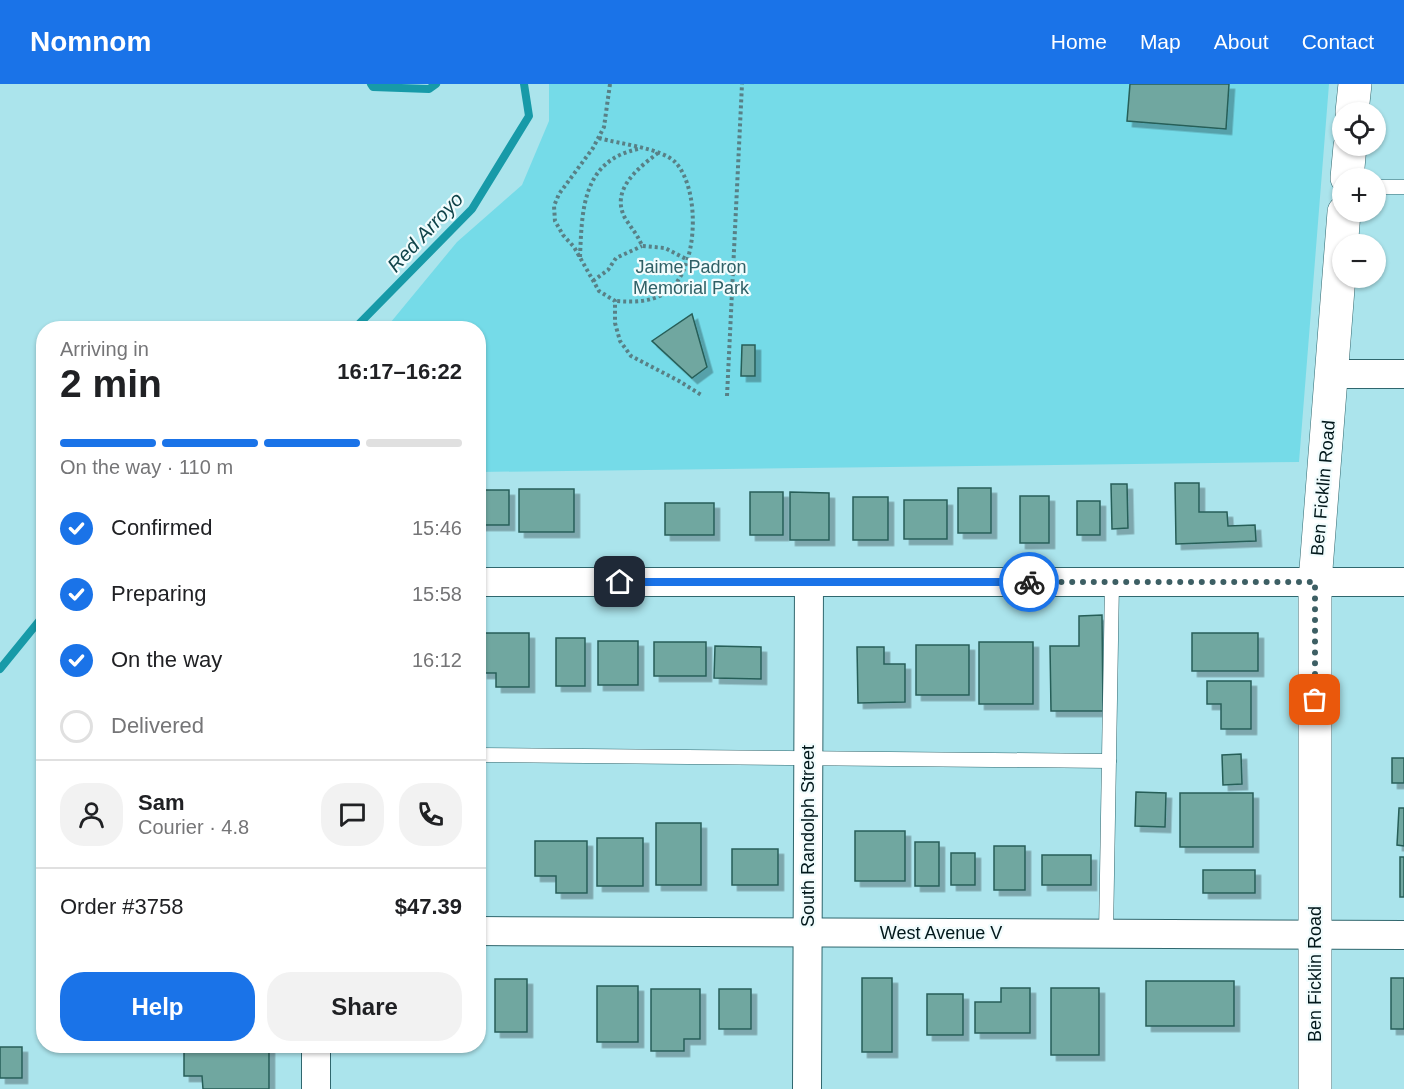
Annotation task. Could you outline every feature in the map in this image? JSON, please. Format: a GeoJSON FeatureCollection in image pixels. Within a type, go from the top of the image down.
{"type":"FeatureCollection","features":[{"type":"Feature","properties":{"kind":"street"},"geometry":{"type":"LineString","coordinates":[[1354,102],[1355,84]]}},
{"type":"Feature","properties":{"kind":"street","name":"Ben Ficklin Road"},"geometry":{"type":"LineString","coordinates":[[1315,1089],[1315,582],[1343,222]]}},
{"type":"Feature","properties":{"kind":"street"},"geometry":{"type":"LineString","coordinates":[[1332,374],[1404,374]]}},
{"type":"Feature","properties":{"kind":"street"},"geometry":{"type":"LineString","coordinates":[[486,582],[1404,582]]}},
{"type":"Feature","properties":{"kind":"street","name":"South Randolph Street"},"geometry":{"type":"LineString","coordinates":[[807,1089],[809,582]]}},
{"type":"Feature","properties":{"kind":"street","name":"West Avenue V"},"geometry":{"type":"LineString","coordinates":[[486,931],[1404,935]]}},
{"type":"Feature","properties":{"kind":"street"},"geometry":{"type":"LineString","coordinates":[[316,1053],[316,1089]]}},
{"type":"Feature","properties":{"kind":"lane"},"geometry":{"type":"LineString","coordinates":[[1386,187],[1404,187]]}},
{"type":"Feature","properties":{"kind":"lane"},"geometry":{"type":"LineString","coordinates":[[1106,934],[1112,582]]}},
{"type":"Feature","properties":{"kind":"lane"},"geometry":{"type":"LineString","coordinates":[[486,755],[1109,761]]}},
{"type":"Feature","properties":{"kind":"path"},"geometry":{"type":"LineString","coordinates":[[599,138],[658,152],[676,163],[686,180],[693,206],[694,234],[681,275],[670,290],[655,298],[641,302],[615,301],[599,291],[555,221],[554,206],[559,194],[593,148],[604,127],[610,84]]}},
{"type":"Feature","properties":{"kind":"path"},"geometry":{"type":"LineString","coordinates":[[727,396],[742,84]]}},
{"type":"Feature","properties":{"kind":"path"},"geometry":{"type":"LineString","coordinates":[[580,259],[584,203],[593,179],[622,152],[641,148]]}},
{"type":"Feature","properties":{"kind":"path"},"geometry":{"type":"LineString","coordinates":[[642,246],[638,235],[624,216],[621,196],[626,183],[639,167],[658,152]]}},
{"type":"Feature","properties":{"kind":"path"},"geometry":{"type":"LineString","coordinates":[[593,281],[608,270],[616,258],[642,246],[665,248],[687,259]]}},
{"type":"Feature","properties":{"kind":"path"},"geometry":{"type":"LineString","coordinates":[[615,301],[615,323],[620,341],[631,356],[703,396]]}},
{"type":"Feature","properties":{"kind":"green space","name":"Jaime Padron Memorial Park"},"geometry":{"type":"Polygon","coordinates":[[[549,84],[1329,84],[1299,462],[486,472],[486,321],[392,321],[457,242],[522,185],[549,121],[549,84]]]}},
{"type":"Feature","properties":{"kind":"building"},"geometry":{"type":"Polygon","coordinates":[[[1130,84],[1229,84],[1226,129],[1127,121],[1130,84]]]}},
{"type":"Feature","properties":{"kind":"building"},"geometry":{"type":"Polygon","coordinates":[[[692,314],[707,367],[692,378],[652,341],[692,314]]]}},
{"type":"Feature","properties":{"kind":"building"},"geometry":{"type":"Polygon","coordinates":[[[742,345],[755,345],[755,376],[741,376],[742,345]]]}},
{"type":"Feature","properties":{"kind":"building"},"geometry":{"type":"Polygon","coordinates":[[[1175,483],[1199,483],[1199,512],[1227,512],[1228,526],[1255,525],[1256,541],[1176,544],[1175,483]]]}},
{"type":"Feature","properties":{"kind":"building"},"geometry":{"type":"Polygon","coordinates":[[[1111,484],[1127,484],[1128,528],[1112,529],[1111,484]]]}},
{"type":"Feature","properties":{"kind":"building"},"geometry":{"type":"Polygon","coordinates":[[[958,488],[991,488],[991,533],[958,533],[958,488]]]}},
{"type":"Feature","properties":{"kind":"building"},"geometry":{"type":"Polygon","coordinates":[[[519,489],[574,489],[574,532],[519,532],[519,489]]]}},
{"type":"Feature","properties":{"kind":"building"},"geometry":{"type":"Polygon","coordinates":[[[486,490],[509,490],[509,525],[486,525],[486,490]]]}},
{"type":"Feature","properties":{"kind":"building"},"geometry":{"type":"Polygon","coordinates":[[[750,492],[783,492],[783,535],[750,535],[750,492]]]}},
{"type":"Feature","properties":{"kind":"building"},"geometry":{"type":"Polygon","coordinates":[[[790,492],[829,493],[829,540],[790,540],[790,492]]]}},
{"type":"Feature","properties":{"kind":"building"},"geometry":{"type":"Polygon","coordinates":[[[1020,496],[1049,496],[1049,543],[1020,543],[1020,496]]]}},
{"type":"Feature","properties":{"kind":"building"},"geometry":{"type":"Polygon","coordinates":[[[853,497],[888,497],[888,540],[853,540],[853,497]]]}},
{"type":"Feature","properties":{"kind":"building"},"geometry":{"type":"Polygon","coordinates":[[[904,500],[947,500],[947,539],[904,539],[904,500]]]}},
{"type":"Feature","properties":{"kind":"building"},"geometry":{"type":"Polygon","coordinates":[[[1077,501],[1100,501],[1100,535],[1077,535],[1077,501]]]}},
{"type":"Feature","properties":{"kind":"building"},"geometry":{"type":"Polygon","coordinates":[[[665,503],[714,503],[714,535],[665,535],[665,503]]]}},
{"type":"Feature","properties":{"kind":"building"},"geometry":{"type":"Polygon","coordinates":[[[1102,615],[1103,711],[1051,711],[1050,646],[1079,646],[1079,616],[1102,615]]]}},
{"type":"Feature","properties":{"kind":"building"},"geometry":{"type":"Polygon","coordinates":[[[486,633],[529,633],[529,687],[496,687],[496,673],[486,673],[486,633]]]}},
{"type":"Feature","properties":{"kind":"building"},"geometry":{"type":"Polygon","coordinates":[[[1192,633],[1258,633],[1258,671],[1192,671],[1192,633]]]}},
{"type":"Feature","properties":{"kind":"building"},"geometry":{"type":"Polygon","coordinates":[[[556,638],[585,638],[585,686],[556,686],[556,638]]]}},
{"type":"Feature","properties":{"kind":"building"},"geometry":{"type":"Polygon","coordinates":[[[598,641],[638,641],[638,685],[598,685],[598,641]]]}},
{"type":"Feature","properties":{"kind":"building"},"geometry":{"type":"Polygon","coordinates":[[[654,642],[706,642],[706,676],[654,676],[654,642]]]}},
{"type":"Feature","properties":{"kind":"building"},"geometry":{"type":"Polygon","coordinates":[[[979,642],[1033,642],[1033,704],[979,704],[979,642]]]}},
{"type":"Feature","properties":{"kind":"building"},"geometry":{"type":"Polygon","coordinates":[[[916,645],[969,645],[969,695],[916,695],[916,645]]]}},
{"type":"Feature","properties":{"kind":"building"},"geometry":{"type":"Polygon","coordinates":[[[715,646],[761,647],[761,679],[714,678],[715,646]]]}},
{"type":"Feature","properties":{"kind":"building"},"geometry":{"type":"Polygon","coordinates":[[[857,647],[884,647],[884,664],[905,664],[905,702],[858,703],[857,647]]]}},
{"type":"Feature","properties":{"kind":"building"},"geometry":{"type":"Polygon","coordinates":[[[1207,681],[1251,681],[1251,729],[1221,729],[1221,704],[1207,704],[1207,681]]]}},
{"type":"Feature","properties":{"kind":"building"},"geometry":{"type":"Polygon","coordinates":[[[1241,754],[1242,784],[1223,785],[1222,755],[1241,754]]]}},
{"type":"Feature","properties":{"kind":"building"},"geometry":{"type":"Polygon","coordinates":[[[1392,758],[1404,758],[1404,783],[1392,783],[1392,758]]]}},
{"type":"Feature","properties":{"kind":"building"},"geometry":{"type":"Polygon","coordinates":[[[1136,792],[1166,793],[1165,827],[1135,826],[1136,792]]]}},
{"type":"Feature","properties":{"kind":"building"},"geometry":{"type":"Polygon","coordinates":[[[1180,793],[1253,793],[1253,847],[1180,847],[1180,793]]]}},
{"type":"Feature","properties":{"kind":"building"},"geometry":{"type":"Polygon","coordinates":[[[1399,808],[1404,808],[1404,846],[1397,845],[1399,808]]]}},
{"type":"Feature","properties":{"kind":"building"},"geometry":{"type":"Polygon","coordinates":[[[656,823],[701,823],[701,885],[656,885],[656,823]]]}},
{"type":"Feature","properties":{"kind":"building"},"geometry":{"type":"Polygon","coordinates":[[[855,831],[905,831],[905,881],[855,881],[855,831]]]}},
{"type":"Feature","properties":{"kind":"building"},"geometry":{"type":"Polygon","coordinates":[[[597,838],[643,838],[643,886],[597,886],[597,838]]]}},
{"type":"Feature","properties":{"kind":"building"},"geometry":{"type":"Polygon","coordinates":[[[535,841],[587,841],[587,893],[556,893],[556,876],[535,876],[535,841]]]}},
{"type":"Feature","properties":{"kind":"building"},"geometry":{"type":"Polygon","coordinates":[[[915,842],[939,842],[939,886],[915,886],[915,842]]]}},
{"type":"Feature","properties":{"kind":"building"},"geometry":{"type":"Polygon","coordinates":[[[994,846],[1025,846],[1025,890],[994,890],[994,846]]]}},
{"type":"Feature","properties":{"kind":"building"},"geometry":{"type":"Polygon","coordinates":[[[732,849],[778,849],[778,885],[732,885],[732,849]]]}},
{"type":"Feature","properties":{"kind":"building"},"geometry":{"type":"Polygon","coordinates":[[[951,853],[975,853],[975,885],[951,885],[951,853]]]}},
{"type":"Feature","properties":{"kind":"building"},"geometry":{"type":"Polygon","coordinates":[[[1042,855],[1091,855],[1091,885],[1042,885],[1042,855]]]}},
{"type":"Feature","properties":{"kind":"building"},"geometry":{"type":"Polygon","coordinates":[[[1400,857],[1404,857],[1404,897],[1400,897],[1400,857]]]}},
{"type":"Feature","properties":{"kind":"building"},"geometry":{"type":"Polygon","coordinates":[[[1203,870],[1255,870],[1255,893],[1203,893],[1203,870]]]}},
{"type":"Feature","properties":{"kind":"building"},"geometry":{"type":"Polygon","coordinates":[[[862,978],[892,978],[892,1052],[862,1052],[862,978]]]}},
{"type":"Feature","properties":{"kind":"building"},"geometry":{"type":"Polygon","coordinates":[[[1391,978],[1404,978],[1404,1029],[1391,1029],[1391,978]]]}},
{"type":"Feature","properties":{"kind":"building"},"geometry":{"type":"Polygon","coordinates":[[[495,979],[527,979],[527,1032],[495,1032],[495,979]]]}},
{"type":"Feature","properties":{"kind":"building"},"geometry":{"type":"Polygon","coordinates":[[[1146,981],[1234,981],[1234,1026],[1146,1026],[1146,981]]]}},
{"type":"Feature","properties":{"kind":"building"},"geometry":{"type":"Polygon","coordinates":[[[597,986],[638,986],[638,1042],[597,1042],[597,986]]]}},
{"type":"Feature","properties":{"kind":"building"},"geometry":{"type":"Polygon","coordinates":[[[1001,988],[1030,988],[1030,1033],[975,1033],[975,1002],[1001,1002],[1001,988]]]}},
{"type":"Feature","properties":{"kind":"building"},"geometry":{"type":"Polygon","coordinates":[[[1051,988],[1099,988],[1099,1055],[1051,1055],[1051,988]]]}},
{"type":"Feature","properties":{"kind":"building"},"geometry":{"type":"Polygon","coordinates":[[[651,989],[700,989],[700,1039],[684,1039],[684,1051],[651,1051],[651,989]]]}},
{"type":"Feature","properties":{"kind":"building"},"geometry":{"type":"Polygon","coordinates":[[[719,989],[751,989],[751,1029],[719,1029],[719,989]]]}},
{"type":"Feature","properties":{"kind":"building"},"geometry":{"type":"Polygon","coordinates":[[[927,994],[963,994],[963,1035],[927,1035],[927,994]]]}},
{"type":"Feature","properties":{"kind":"building"},"geometry":{"type":"Polygon","coordinates":[[[0,1047],[22,1047],[22,1078],[0,1078],[0,1047]]]}},
{"type":"Feature","properties":{"kind":"building"},"geometry":{"type":"Polygon","coordinates":[[[184,1053],[269,1053],[269,1089],[203,1089],[202,1076],[184,1076],[184,1053]]]}},
{"type":"Feature","properties":{"kind":"waterway","name":"Red Arroyo"},"geometry":{"type":"LineString","coordinates":[[371,84],[373,87],[429,89],[436,84]]}},
{"type":"Feature","properties":{"kind":"waterway","name":"Red Arroyo"},"geometry":{"type":"LineString","coordinates":[[362,321],[472,209],[529,116],[524,84]]}},
{"type":"Feature","properties":{"kind":"waterway","name":"Red Arroyo"},"geometry":{"type":"LineString","coordinates":[[0,669],[36,625]]}},
{"type":"Feature","properties":{"kind":"way so far"},"geometry":{"type":"LineString","coordinates":[[1029,582],[1315,582],[1315,700]]}},
{"type":"Feature","properties":{"kind":"route"},"geometry":{"type":"LineString","coordinates":[[620,582],[1029,582]]}}]}
